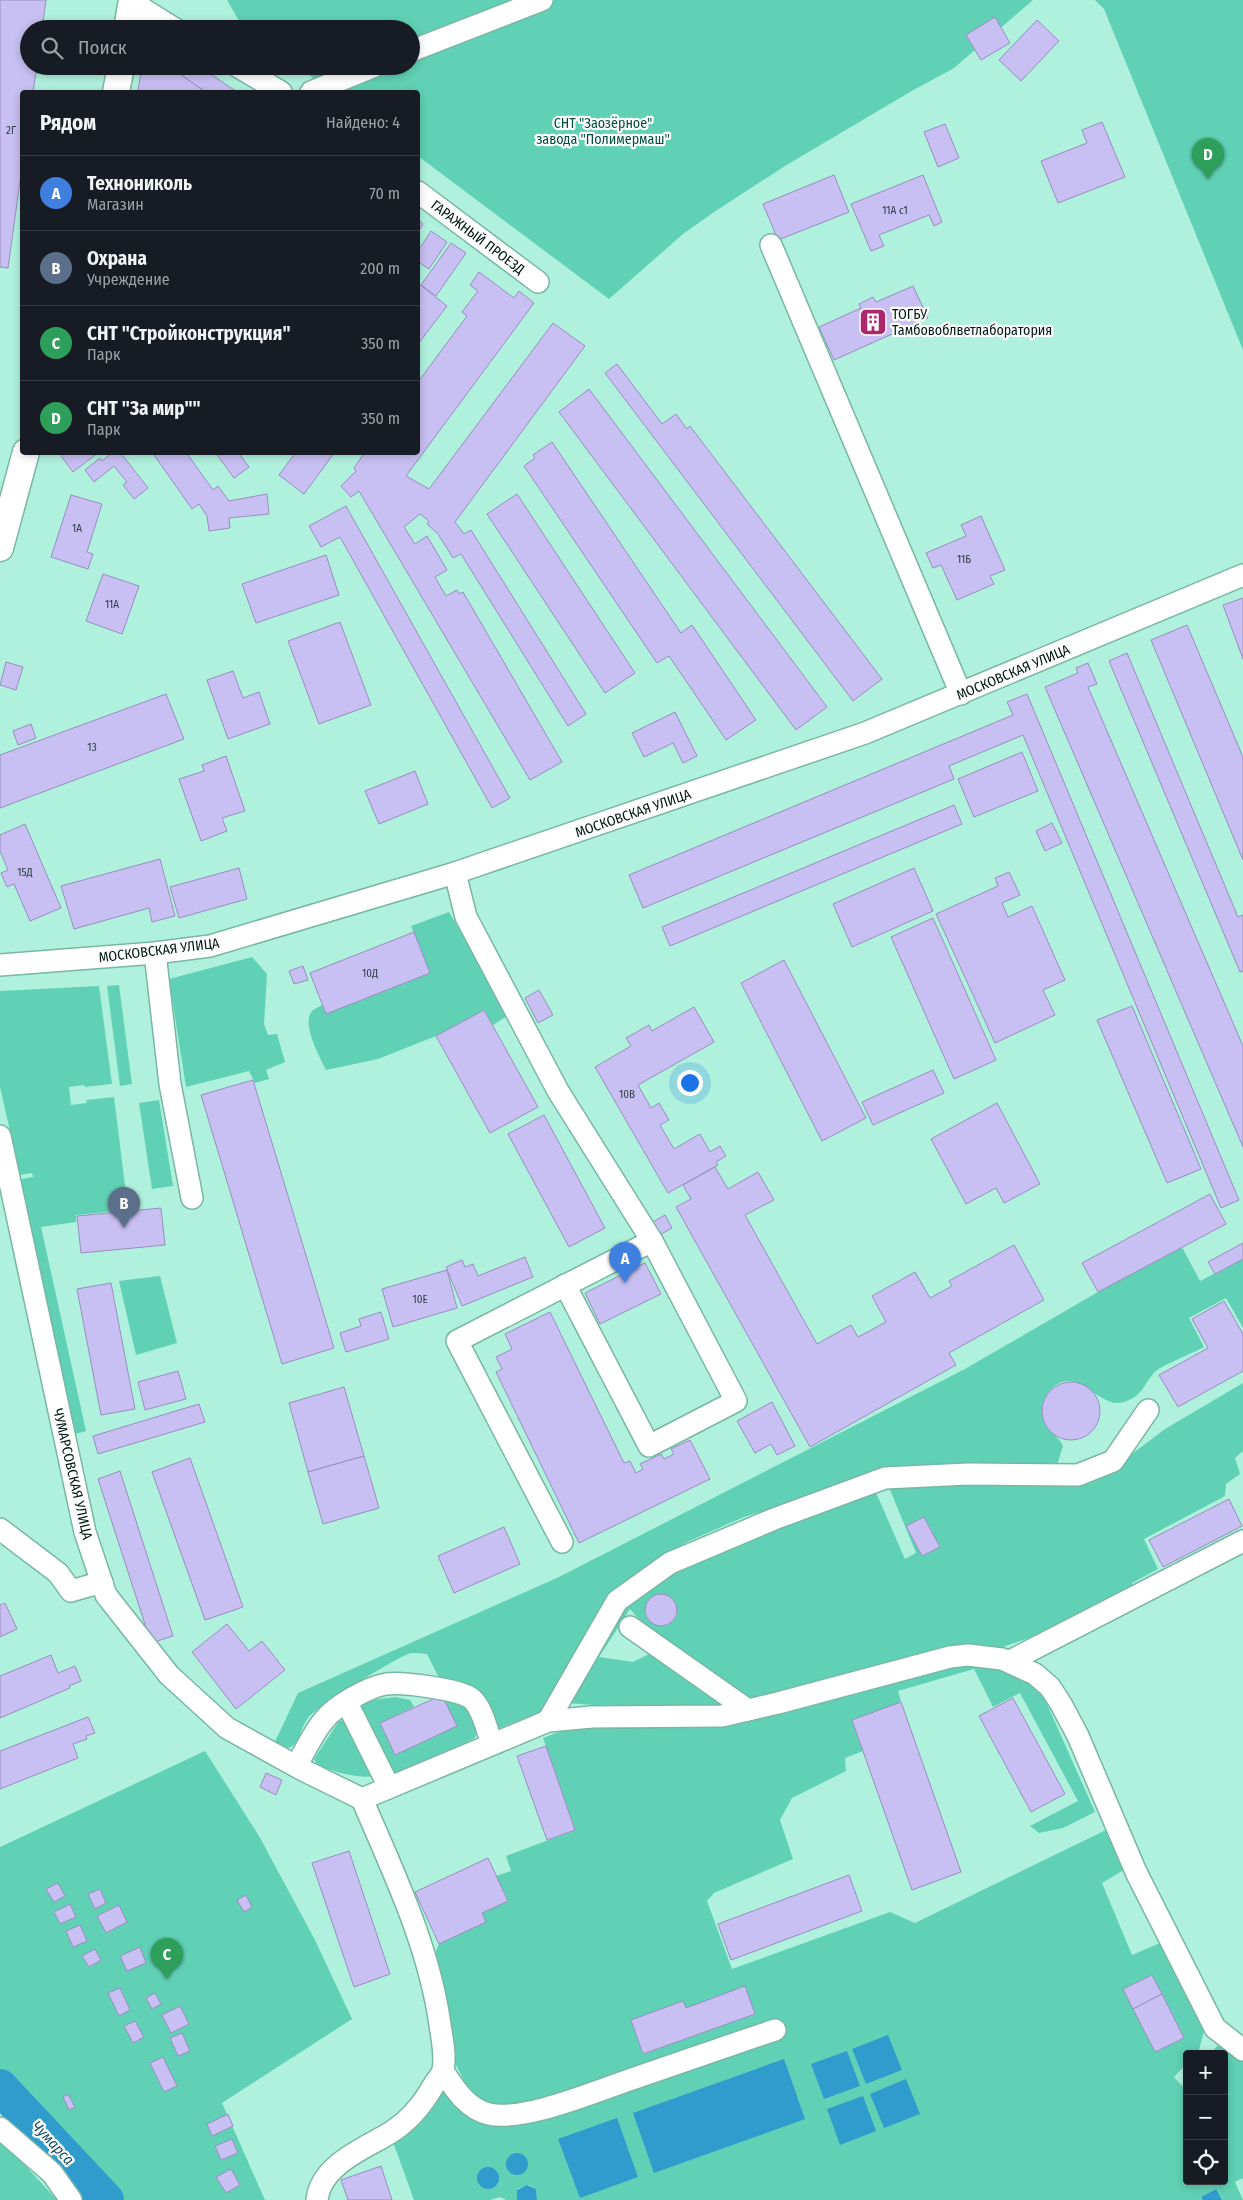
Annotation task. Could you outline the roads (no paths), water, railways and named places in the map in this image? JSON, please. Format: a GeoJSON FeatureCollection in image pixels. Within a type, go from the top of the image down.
{"type":"FeatureCollection","features":[{"type":"Feature","properties":{"kind":"main road"},"geometry":{"type":"LineString","coordinates":[[129,20],[132,1]]}},
{"type":"Feature","properties":{"kind":"main road"},"geometry":{"type":"LineString","coordinates":[[116,90],[119,75]]}},
{"type":"Feature","properties":{"kind":"main road"},"geometry":{"type":"LineString","coordinates":[[0,548],[25,455]]}},
{"type":"Feature","properties":{"kind":"street"},"geometry":{"type":"LineString","coordinates":[[420,47],[542,0]]}},
{"type":"Feature","properties":{"kind":"street"},"geometry":{"type":"LineString","coordinates":[[132,1],[161,20]]}},
{"type":"Feature","properties":{"kind":"street"},"geometry":{"type":"LineString","coordinates":[[253,75],[278,90]]}},
{"type":"Feature","properties":{"kind":"street"},"geometry":{"type":"LineString","coordinates":[[316,90],[353,75]]}},
{"type":"Feature","properties":{"kind":"street","name":"ГАРАЖНЫЙ ПРОЕЗД"},"geometry":{"type":"LineString","coordinates":[[420,194],[538,282]]}},
{"type":"Feature","properties":{"kind":"street"},"geometry":{"type":"LineString","coordinates":[[771,245],[961,694]]}},
{"type":"Feature","properties":{"kind":"street","name":"МОСКОВСКАЯ УЛИЦА"},"geometry":{"type":"LineString","coordinates":[[0,965],[154,953],[210,946],[455,873],[865,734],[1243,575]]}},
{"type":"Feature","properties":{"kind":"street"},"geometry":{"type":"LineString","coordinates":[[455,873],[466,918],[558,1091],[652,1240],[736,1401],[648,1446],[565,1286]]}},
{"type":"Feature","properties":{"kind":"street"},"geometry":{"type":"LineString","coordinates":[[154,953],[170,1084],[192,1198]]}},
{"type":"Feature","properties":{"kind":"street","name":"ЧУМАРСОВСКАЯ УЛИЦА"},"geometry":{"type":"LineString","coordinates":[[0,1136],[6,1182],[85,1532],[106,1595],[170,1676],[227,1728],[296,1766],[362,1799]]}},
{"type":"Feature","properties":{"kind":"street"},"geometry":{"type":"LineString","coordinates":[[562,1542],[458,1341],[652,1240]]}},
{"type":"Feature","properties":{"kind":"street"},"geometry":{"type":"LineString","coordinates":[[548,1721],[617,1601],[670,1563],[774,1519],[885,1478],[968,1474],[1078,1475],[1113,1462],[1148,1410]]}},
{"type":"Feature","properties":{"kind":"street"},"geometry":{"type":"LineString","coordinates":[[0,1529],[58,1573],[71,1591],[102,1582]]}},
{"type":"Feature","properties":{"kind":"street"},"geometry":{"type":"LineString","coordinates":[[1010,1662],[1243,1541]]}},
{"type":"Feature","properties":{"kind":"street"},"geometry":{"type":"LineString","coordinates":[[630,1626],[748,1710]]}},
{"type":"Feature","properties":{"kind":"street"},"geometry":{"type":"LineString","coordinates":[[317,2200],[320,2186],[349,2156],[407,2121],[429,2094],[442,2071],[444,2048],[436,1993],[415,1924],[362,1799],[548,1721],[592,1717],[722,1716],[950,1657],[968,1655],[989,1656],[1010,1662],[1035,1674],[1050,1687],[1061,1704],[1078,1736],[1136,1872],[1215,2028],[1243,2050]]}},
{"type":"Feature","properties":{"kind":"street"},"geometry":{"type":"LineString","coordinates":[[296,1766],[323,1720],[360,1694],[386,1684],[433,1687],[460,1693],[472,1699],[479,1708],[492,1744]]}},
{"type":"Feature","properties":{"kind":"street"},"geometry":{"type":"LineString","coordinates":[[347,1703],[389,1787]]}},
{"type":"Feature","properties":{"kind":"street"},"geometry":{"type":"LineString","coordinates":[[442,2071],[457,2093],[474,2107],[487,2114],[508,2115],[553,2106],[775,2030]]}},
{"type":"Feature","properties":{"kind":"street"},"geometry":{"type":"LineString","coordinates":[[0,2128],[52,2173],[71,2200]]}},
{"type":"Feature","properties":{"kind":"water"},"geometry":{"type":"Polygon","coordinates":[[[888,2035],[902,2070],[866,2084],[852,2049],[888,2035]]]}},
{"type":"Feature","properties":{"kind":"water"},"geometry":{"type":"Polygon","coordinates":[[[847,2051],[860,2086],[824,2099],[811,2064],[847,2051]]]}},
{"type":"Feature","properties":{"kind":"water"},"geometry":{"type":"Polygon","coordinates":[[[784,2059],[805,2119],[654,2173],[633,2113],[784,2059]]]}},
{"type":"Feature","properties":{"kind":"water"},"geometry":{"type":"Polygon","coordinates":[[[906,2079],[920,2114],[884,2128],[870,2094],[906,2079]]]}},
{"type":"Feature","properties":{"kind":"water"},"geometry":{"type":"Polygon","coordinates":[[[863,2096],[876,2131],[840,2145],[827,2109],[863,2096]]]}},
{"type":"Feature","properties":{"kind":"water"},"geometry":{"type":"Polygon","coordinates":[[[617,2118],[638,2177],[580,2198],[558,2139],[617,2118]]]}},
{"type":"Feature","properties":{"kind":"water"},"geometry":{"type":"Polygon","coordinates":[[[517,2153],[525,2156],[528,2164],[525,2172],[517,2175],[509,2172],[506,2164],[509,2156],[517,2153]]]}},
{"type":"Feature","properties":{"kind":"water"},"geometry":{"type":"Polygon","coordinates":[[[488,2167],[496,2170],[499,2178],[496,2186],[488,2189],[480,2186],[477,2178],[480,2170],[488,2167]]]}},
{"type":"Feature","properties":{"kind":"water"},"geometry":{"type":"Polygon","coordinates":[[[527,2185],[536,2189],[537,2200],[517,2200],[517,2190],[527,2185]]]}},
{"type":"Feature","properties":{"kind":"water"},"geometry":{"type":"Polygon","coordinates":[[[1216,2189],[1222,2200],[1203,2200],[1201,2197],[1216,2189]]]}},
{"type":"Feature","properties":{"kind":"waterway","name":"Чумарса"},"geometry":{"type":"LineString","coordinates":[[0,2087],[106,2200]]}},
{"type":"Feature","properties":{"kind":"place","name":"СНТ \"За мир\"\""},"geometry":{"type":"Point","coordinates":[1208,179]}},
{"type":"Feature","properties":{"kind":"place","name":"ТОГБУ Тамбовоблветлаборатория"},"geometry":{"type":"Point","coordinates":[873,322]}},
{"type":"Feature","properties":{"kind":"place","name":"Охрана"},"geometry":{"type":"Point","coordinates":[124,1228]}},
{"type":"Feature","properties":{"kind":"place","name":"Технониколь"},"geometry":{"type":"Point","coordinates":[625,1283]}},
{"type":"Feature","properties":{"kind":"place","name":"СНТ \"Стройконструкция\""},"geometry":{"type":"Point","coordinates":[167,1979]}},
{"type":"Feature","properties":{"kind":"park label","name":"СНТ \"Заозёрное\" завода \"Полимермаш\""},"geometry":{"type":"Point","coordinates":[603,132]}}]}
